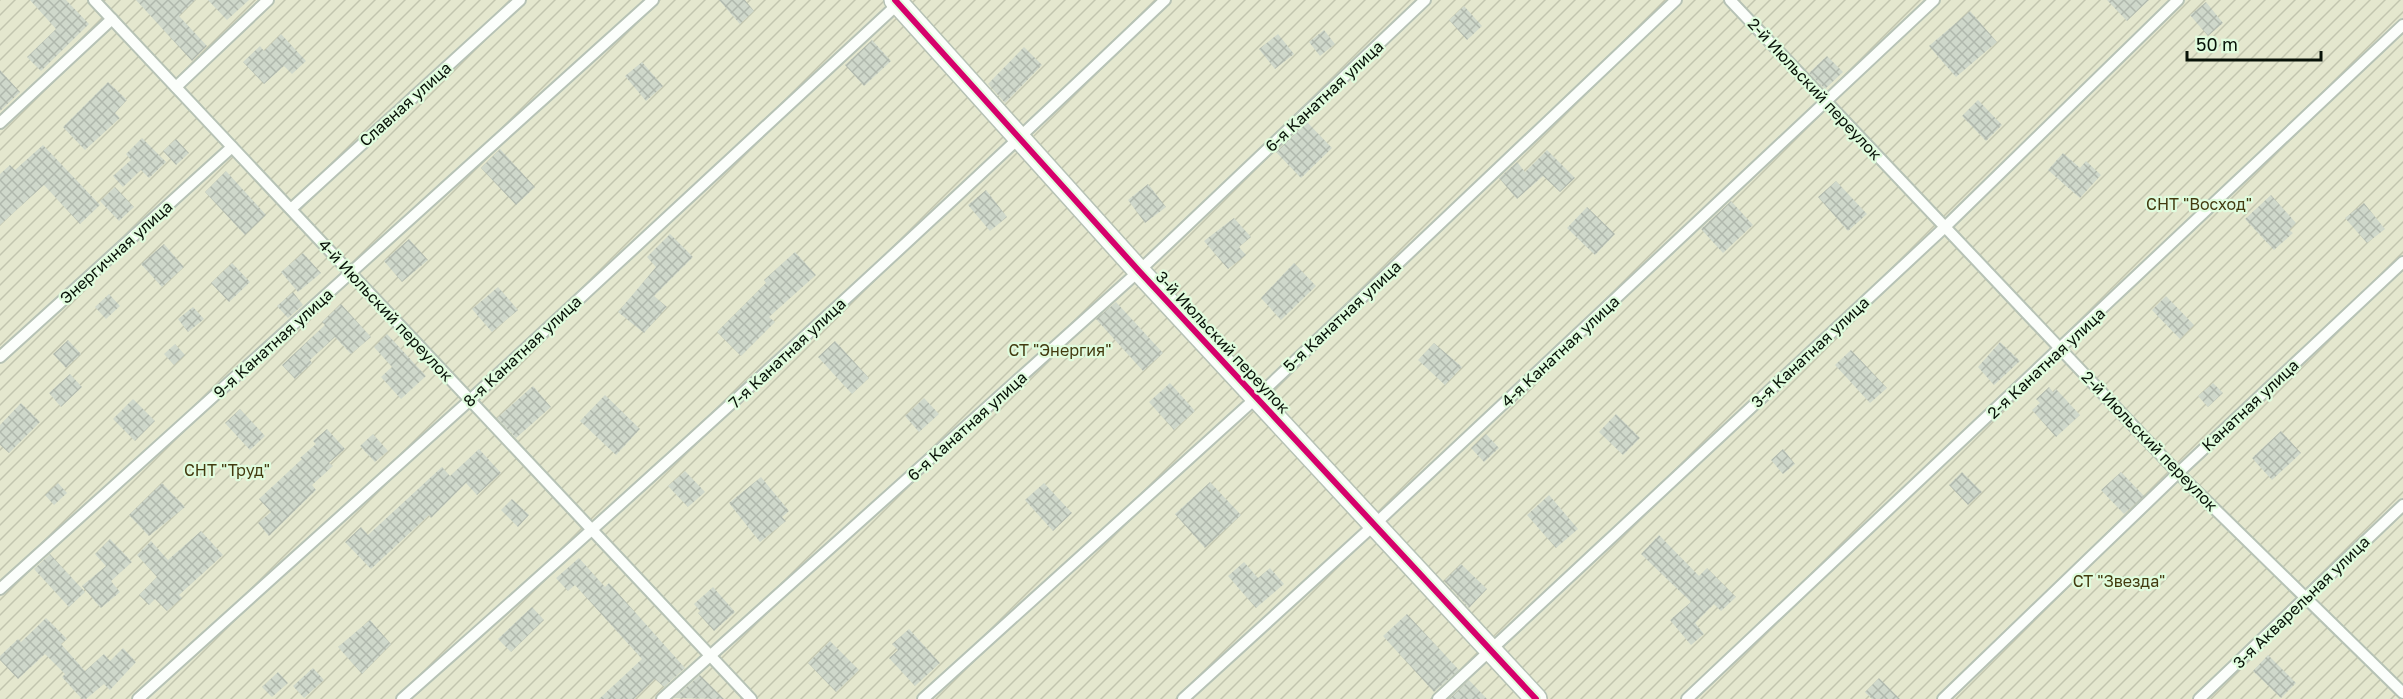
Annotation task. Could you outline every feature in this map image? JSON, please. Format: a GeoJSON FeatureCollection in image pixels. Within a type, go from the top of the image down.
{"type":"FeatureCollection","features":[{"type":"Feature","properties":{"kind":"street","name":"3-й Июльский переулок"},"geometry":{"type":"LineString","coordinates":[[898,1],[1138,271],[1536,699]]}},
{"type":"Feature","properties":{"kind":"lane","name":"4-й Июльский переулок"},"geometry":{"type":"LineString","coordinates":[[94,0],[751,699]]}},
{"type":"Feature","properties":{"kind":"lane"},"geometry":{"type":"LineString","coordinates":[[176,87],[268,0]]}},
{"type":"Feature","properties":{"kind":"lane","name":"Славная улица"},"geometry":{"type":"LineString","coordinates":[[291,209],[520,0]]}},
{"type":"Feature","properties":{"kind":"lane","name":"9-я Канатная улица"},"geometry":{"type":"LineString","coordinates":[[0,589],[653,0]]}},
{"type":"Feature","properties":{"kind":"lane","name":"7-я Канатная улица"},"geometry":{"type":"LineString","coordinates":[[402,699],[593,530],[1019,139],[1165,0]]}},
{"type":"Feature","properties":{"kind":"lane","name":"6-я Канатная улица"},"geometry":{"type":"LineString","coordinates":[[662,699],[1138,271],[1425,0]]}},
{"type":"Feature","properties":{"kind":"lane","name":"5-я Канатная улица"},"geometry":{"type":"LineString","coordinates":[[923,699],[1256,398],[1676,0]]}},
{"type":"Feature","properties":{"kind":"lane","name":"2-й Июльский переулок"},"geometry":{"type":"LineString","coordinates":[[1730,0],[2178,473],[2403,693]]}},
{"type":"Feature","properties":{"kind":"lane","name":"4-я Канатная улица"},"geometry":{"type":"LineString","coordinates":[[1183,699],[1374,525],[1934,0]]}},
{"type":"Feature","properties":{"kind":"lane","name":"3-я Канатная улица"},"geometry":{"type":"LineString","coordinates":[[1438,699],[1945,227],[2178,0]]}},
{"type":"Feature","properties":{"kind":"lane","name":"8-я Канатная улица"},"geometry":{"type":"LineString","coordinates":[[138,699],[470,400],[898,1]]}},
{"type":"Feature","properties":{"kind":"lane"},"geometry":{"type":"LineString","coordinates":[[0,123],[112,19]]}},
{"type":"Feature","properties":{"kind":"lane","name":"2-я Канатная улица"},"geometry":{"type":"LineString","coordinates":[[1687,699],[2403,26]]}},
{"type":"Feature","properties":{"kind":"lane","name":"Энергичная улица"},"geometry":{"type":"LineString","coordinates":[[0,357],[232,147]]}},
{"type":"Feature","properties":{"kind":"lane","name":"Канатная улица"},"geometry":{"type":"LineString","coordinates":[[1943,699],[2178,473],[2403,262]]}},
{"type":"Feature","properties":{"kind":"lane","name":"3-я Акварельная улица"},"geometry":{"type":"LineString","coordinates":[[2199,699],[2403,505]]}},
{"type":"Feature","properties":{"kind":"green space","name":"СТ \"Энергия\""},"geometry":{"type":"Polygon","coordinates":[[[0,0],[2403,0],[2403,699],[0,699],[0,0]]]}},
{"type":"Feature","properties":{"kind":"building"},"geometry":{"type":"Polygon","coordinates":[[[30,0],[66,0],[89,24],[41,71],[27,57],[56,29],[30,0]]]}},
{"type":"Feature","properties":{"kind":"building"},"geometry":{"type":"Polygon","coordinates":[[[136,0],[195,0],[179,16],[207,46],[192,61],[136,0]]]}},
{"type":"Feature","properties":{"kind":"building"},"geometry":{"type":"Polygon","coordinates":[[[208,0],[249,0],[227,20],[208,0]]]}},
{"type":"Feature","properties":{"kind":"building"},"geometry":{"type":"Polygon","coordinates":[[[719,0],[745,0],[754,11],[740,24],[719,0]]]}},
{"type":"Feature","properties":{"kind":"building"},"geometry":{"type":"Polygon","coordinates":[[[2107,0],[2149,0],[2127,21],[2107,0]]]}},
{"type":"Feature","properties":{"kind":"building"},"geometry":{"type":"Polygon","coordinates":[[[2206,2],[2223,23],[2208,36],[2190,15],[2206,2]]]}},
{"type":"Feature","properties":{"kind":"building"},"geometry":{"type":"Polygon","coordinates":[[[1464,6],[1482,26],[1467,40],[1449,20],[1464,6]]]}},
{"type":"Feature","properties":{"kind":"building"},"geometry":{"type":"Polygon","coordinates":[[[1970,11],[1997,42],[1956,77],[1929,46],[1970,11]]]}},
{"type":"Feature","properties":{"kind":"building"},"geometry":{"type":"Polygon","coordinates":[[[1324,30],[1335,44],[1320,56],[1309,42],[1324,30]]]}},
{"type":"Feature","properties":{"kind":"building"},"geometry":{"type":"Polygon","coordinates":[[[281,34],[306,61],[292,74],[284,66],[264,84],[243,62],[260,46],[264,51],[281,34]]]}},
{"type":"Feature","properties":{"kind":"building"},"geometry":{"type":"Polygon","coordinates":[[[1278,34],[1294,54],[1275,69],[1259,49],[1278,34]]]}},
{"type":"Feature","properties":{"kind":"building"},"geometry":{"type":"Polygon","coordinates":[[[872,40],[891,61],[864,86],[845,65],[872,40]]]}},
{"type":"Feature","properties":{"kind":"building"},"geometry":{"type":"Polygon","coordinates":[[[1024,47],[1042,65],[1005,103],[988,84],[1024,47]]]}},
{"type":"Feature","properties":{"kind":"building"},"geometry":{"type":"Polygon","coordinates":[[[1827,56],[1843,72],[1825,89],[1809,73],[1827,56]]]}},
{"type":"Feature","properties":{"kind":"building"},"geometry":{"type":"Polygon","coordinates":[[[642,62],[663,86],[646,101],[625,76],[642,62]]]}},
{"type":"Feature","properties":{"kind":"building"},"geometry":{"type":"Polygon","coordinates":[[[0,70],[20,92],[0,111],[0,70]]]}},
{"type":"Feature","properties":{"kind":"building"},"geometry":{"type":"Polygon","coordinates":[[[108,82],[127,100],[115,113],[120,118],[85,150],[63,127],[108,82]]]}},
{"type":"Feature","properties":{"kind":"building"},"geometry":{"type":"Polygon","coordinates":[[[1978,100],[2002,125],[1986,141],[1962,116],[1978,100]]]}},
{"type":"Feature","properties":{"kind":"building"},"geometry":{"type":"Polygon","coordinates":[[[1307,122],[1332,148],[1301,178],[1276,152],[1307,122]]]}},
{"type":"Feature","properties":{"kind":"building"},"geometry":{"type":"Polygon","coordinates":[[[142,138],[166,162],[149,178],[141,170],[123,187],[113,176],[131,160],[126,154],[142,138]]]}},
{"type":"Feature","properties":{"kind":"building"},"geometry":{"type":"Polygon","coordinates":[[[176,139],[189,153],[176,165],[163,151],[176,139]]]}},
{"type":"Feature","properties":{"kind":"building"},"geometry":{"type":"Polygon","coordinates":[[[43,145],[100,205],[80,224],[44,185],[0,225],[0,174],[10,165],[15,170],[43,145]]]}},
{"type":"Feature","properties":{"kind":"building"},"geometry":{"type":"Polygon","coordinates":[[[500,149],[535,187],[516,205],[481,168],[500,149]]]}},
{"type":"Feature","properties":{"kind":"building"},"geometry":{"type":"Polygon","coordinates":[[[1547,150],[1575,178],[1560,192],[1543,176],[1517,199],[1499,178],[1517,162],[1525,172],[1547,150]]]}},
{"type":"Feature","properties":{"kind":"building"},"geometry":{"type":"Polygon","coordinates":[[[2063,153],[2080,168],[2086,161],[2101,175],[2080,198],[2048,170],[2063,153]]]}},
{"type":"Feature","properties":{"kind":"building"},"geometry":{"type":"Polygon","coordinates":[[[226,171],[266,215],[245,235],[205,192],[226,171]]]}},
{"type":"Feature","properties":{"kind":"building"},"geometry":{"type":"Polygon","coordinates":[[[1836,181],[1867,214],[1848,231],[1818,197],[1836,181]]]}},
{"type":"Feature","properties":{"kind":"building"},"geometry":{"type":"Polygon","coordinates":[[[1148,184],[1166,207],[1145,223],[1128,200],[1148,184]]]}},
{"type":"Feature","properties":{"kind":"building"},"geometry":{"type":"Polygon","coordinates":[[[115,187],[134,207],[119,221],[100,201],[115,187]]]}},
{"type":"Feature","properties":{"kind":"building"},"geometry":{"type":"Polygon","coordinates":[[[986,190],[1007,217],[990,231],[968,205],[986,190]]]}},
{"type":"Feature","properties":{"kind":"building"},"geometry":{"type":"Polygon","coordinates":[[[2271,195],[2296,223],[2289,230],[2293,233],[2274,250],[2245,219],[2271,195]]]}},
{"type":"Feature","properties":{"kind":"building"},"geometry":{"type":"Polygon","coordinates":[[[1731,201],[1753,225],[1723,253],[1701,229],[1731,201]]]}},
{"type":"Feature","properties":{"kind":"building"},"geometry":{"type":"Polygon","coordinates":[[[2364,203],[2385,229],[2367,243],[2345,218],[2364,203]]]}},
{"type":"Feature","properties":{"kind":"building"},"geometry":{"type":"Polygon","coordinates":[[[1587,207],[1615,234],[1595,255],[1567,228],[1587,207]]]}},
{"type":"Feature","properties":{"kind":"building"},"geometry":{"type":"Polygon","coordinates":[[[1234,218],[1251,237],[1239,247],[1246,255],[1228,269],[1204,241],[1234,218]]]}},
{"type":"Feature","properties":{"kind":"building"},"geometry":{"type":"Polygon","coordinates":[[[670,234],[693,257],[654,296],[667,307],[644,333],[618,312],[656,267],[647,257],[670,234]]]}},
{"type":"Feature","properties":{"kind":"building"},"geometry":{"type":"Polygon","coordinates":[[[409,239],[428,260],[402,282],[384,261],[409,239]]]}},
{"type":"Feature","properties":{"kind":"building"},"geometry":{"type":"Polygon","coordinates":[[[164,244],[184,267],[162,287],[141,264],[164,244]]]}},
{"type":"Feature","properties":{"kind":"building"},"geometry":{"type":"Polygon","coordinates":[[[795,252],[816,275],[769,317],[775,322],[741,356],[717,332],[766,283],[764,280],[795,252]]]}},
{"type":"Feature","properties":{"kind":"building"},"geometry":{"type":"Polygon","coordinates":[[[303,253],[321,273],[298,292],[281,272],[303,253]]]}},
{"type":"Feature","properties":{"kind":"building"},"geometry":{"type":"Polygon","coordinates":[[[232,263],[250,282],[229,302],[211,283],[232,263]]]}},
{"type":"Feature","properties":{"kind":"building"},"geometry":{"type":"Polygon","coordinates":[[[1294,263],[1316,286],[1281,320],[1261,298],[1294,263]]]}},
{"type":"Feature","properties":{"kind":"building"},"geometry":{"type":"Polygon","coordinates":[[[498,287],[518,310],[492,332],[472,309],[498,287]]]}},
{"type":"Feature","properties":{"kind":"building"},"geometry":{"type":"Polygon","coordinates":[[[293,292],[303,305],[288,318],[277,306],[293,292]]]}},
{"type":"Feature","properties":{"kind":"building"},"geometry":{"type":"Polygon","coordinates":[[[109,294],[120,306],[106,319],[95,307],[109,294]]]}},
{"type":"Feature","properties":{"kind":"building"},"geometry":{"type":"Polygon","coordinates":[[[2166,296],[2194,325],[2180,339],[2152,310],[2166,296]]]}},
{"type":"Feature","properties":{"kind":"building"},"geometry":{"type":"Polygon","coordinates":[[[1116,302],[1163,353],[1143,371],[1096,319],[1116,302]]]}},
{"type":"Feature","properties":{"kind":"building"},"geometry":{"type":"Polygon","coordinates":[[[341,304],[371,337],[351,354],[335,337],[310,360],[312,363],[295,379],[282,365],[325,325],[322,322],[341,304]]]}},
{"type":"Feature","properties":{"kind":"building"},"geometry":{"type":"Polygon","coordinates":[[[193,307],[204,319],[188,332],[178,319],[193,307]]]}},
{"type":"Feature","properties":{"kind":"building"},"geometry":{"type":"Polygon","coordinates":[[[387,334],[426,376],[401,399],[381,377],[392,367],[374,347],[387,334]]]}},
{"type":"Feature","properties":{"kind":"building"},"geometry":{"type":"Polygon","coordinates":[[[68,340],[81,354],[66,368],[53,354],[68,340]]]}},
{"type":"Feature","properties":{"kind":"building"},"geometry":{"type":"Polygon","coordinates":[[[835,341],[869,378],[852,394],[818,357],[835,341]]]}},
{"type":"Feature","properties":{"kind":"building"},"geometry":{"type":"Polygon","coordinates":[[[2000,342],[2020,361],[1994,385],[1978,367],[2000,342]]]}},
{"type":"Feature","properties":{"kind":"building"},"geometry":{"type":"Polygon","coordinates":[[[1434,343],[1462,367],[1445,385],[1418,360],[1434,343]]]}},
{"type":"Feature","properties":{"kind":"building"},"geometry":{"type":"Polygon","coordinates":[[[175,344],[185,355],[174,365],[164,354],[175,344]]]}},
{"type":"Feature","properties":{"kind":"building"},"geometry":{"type":"Polygon","coordinates":[[[1851,350],[1887,388],[1870,403],[1835,365],[1851,350]]]}},
{"type":"Feature","properties":{"kind":"building"},"geometry":{"type":"Polygon","coordinates":[[[70,374],[82,387],[61,407],[49,393],[70,374]]]}},
{"type":"Feature","properties":{"kind":"building"},"geometry":{"type":"Polygon","coordinates":[[[1170,383],[1195,411],[1174,430],[1149,402],[1170,383]]]}},
{"type":"Feature","properties":{"kind":"building"},"geometry":{"type":"Polygon","coordinates":[[[2213,383],[2223,393],[2208,407],[2198,396],[2213,383]]]}},
{"type":"Feature","properties":{"kind":"building"},"geometry":{"type":"Polygon","coordinates":[[[533,386],[551,407],[516,438],[497,418],[533,386]]]}},
{"type":"Feature","properties":{"kind":"building"},"geometry":{"type":"Polygon","coordinates":[[[2049,387],[2053,392],[2056,389],[2080,415],[2056,437],[2032,410],[2040,403],[2036,399],[2049,387]]]}},
{"type":"Feature","properties":{"kind":"building"},"geometry":{"type":"Polygon","coordinates":[[[605,395],[640,429],[616,455],[580,421],[605,395]]]}},
{"type":"Feature","properties":{"kind":"building"},"geometry":{"type":"Polygon","coordinates":[[[924,398],[939,414],[919,432],[905,416],[924,398]]]}},
{"type":"Feature","properties":{"kind":"building"},"geometry":{"type":"Polygon","coordinates":[[[133,399],[155,421],[135,441],[113,419],[133,399]]]}},
{"type":"Feature","properties":{"kind":"building"},"geometry":{"type":"Polygon","coordinates":[[[21,403],[40,422],[9,453],[0,445],[0,425],[21,403]]]}},
{"type":"Feature","properties":{"kind":"building"},"geometry":{"type":"Polygon","coordinates":[[[240,409],[265,436],[250,450],[225,423],[240,409]]]}},
{"type":"Feature","properties":{"kind":"building"},"geometry":{"type":"Polygon","coordinates":[[[1616,414],[1640,438],[1623,455],[1599,432],[1616,414]]]}},
{"type":"Feature","properties":{"kind":"building"},"geometry":{"type":"Polygon","coordinates":[[[327,429],[345,449],[329,463],[333,466],[312,485],[316,490],[269,536],[258,523],[271,512],[259,499],[302,459],[300,458],[316,444],[313,441],[327,429]]]}},
{"type":"Feature","properties":{"kind":"building"},"geometry":{"type":"Polygon","coordinates":[[[2281,431],[2301,453],[2272,480],[2252,458],[2281,431]]]}},
{"type":"Feature","properties":{"kind":"building"},"geometry":{"type":"Polygon","coordinates":[[[373,434],[388,451],[375,462],[360,446],[373,434]]]}},
{"type":"Feature","properties":{"kind":"building"},"geometry":{"type":"Polygon","coordinates":[[[1486,434],[1499,448],[1484,462],[1471,448],[1486,434]]]}},
{"type":"Feature","properties":{"kind":"building"},"geometry":{"type":"Polygon","coordinates":[[[479,449],[501,473],[477,495],[466,483],[431,518],[429,515],[371,569],[345,542],[361,527],[368,535],[442,467],[450,476],[479,449]]]}},
{"type":"Feature","properties":{"kind":"building"},"geometry":{"type":"Polygon","coordinates":[[[1783,449],[1795,464],[1783,474],[1771,460],[1783,449]]]}},
{"type":"Feature","properties":{"kind":"building"},"geometry":{"type":"Polygon","coordinates":[[[685,471],[705,492],[688,507],[668,486],[685,471]]]}},
{"type":"Feature","properties":{"kind":"building"},"geometry":{"type":"Polygon","coordinates":[[[1962,472],[1982,492],[1968,505],[1949,485],[1962,472]]]}},
{"type":"Feature","properties":{"kind":"building"},"geometry":{"type":"Polygon","coordinates":[[[2121,472],[2144,496],[2124,514],[2101,490],[2121,472]]]}},
{"type":"Feature","properties":{"kind":"building"},"geometry":{"type":"Polygon","coordinates":[[[761,477],[789,511],[782,517],[786,521],[760,542],[729,503],[761,477]]]}},
{"type":"Feature","properties":{"kind":"building"},"geometry":{"type":"Polygon","coordinates":[[[1210,482],[1241,515],[1205,548],[1175,514],[1210,482]]]}},
{"type":"Feature","properties":{"kind":"building"},"geometry":{"type":"Polygon","coordinates":[[[58,483],[67,493],[54,505],[45,495],[58,483]]]}},
{"type":"Feature","properties":{"kind":"building"},"geometry":{"type":"Polygon","coordinates":[[[162,483],[185,507],[149,536],[129,515],[162,483]]]}},
{"type":"Feature","properties":{"kind":"building"},"geometry":{"type":"Polygon","coordinates":[[[1044,483],[1072,513],[1053,531],[1025,500],[1044,483]]]}},
{"type":"Feature","properties":{"kind":"building"},"geometry":{"type":"Polygon","coordinates":[[[1549,495],[1578,529],[1556,548],[1527,515],[1549,495]]]}},
{"type":"Feature","properties":{"kind":"building"},"geometry":{"type":"Polygon","coordinates":[[[512,499],[529,515],[518,527],[501,510],[512,499]]]}},
{"type":"Feature","properties":{"kind":"building"},"geometry":{"type":"Polygon","coordinates":[[[201,531],[223,555],[179,595],[182,598],[167,611],[155,599],[149,605],[139,595],[157,577],[137,555],[151,541],[168,560],[201,531]]]}},
{"type":"Feature","properties":{"kind":"building"},"geometry":{"type":"Polygon","coordinates":[[[1659,535],[1699,576],[1707,568],[1736,597],[1721,611],[1714,604],[1695,623],[1704,634],[1691,645],[1670,620],[1691,602],[1641,554],[1659,535]]]}},
{"type":"Feature","properties":{"kind":"building"},"geometry":{"type":"Polygon","coordinates":[[[110,539],[132,562],[111,581],[120,592],[101,608],[82,586],[106,566],[95,554],[110,539]]]}},
{"type":"Feature","properties":{"kind":"building"},"geometry":{"type":"Polygon","coordinates":[[[50,554],[85,592],[69,607],[34,569],[50,554]]]}},
{"type":"Feature","properties":{"kind":"building"},"geometry":{"type":"Polygon","coordinates":[[[579,558],[605,587],[609,583],[685,668],[664,687],[655,679],[634,699],[599,699],[642,659],[575,585],[568,591],[556,578],[579,558]]]}},
{"type":"Feature","properties":{"kind":"building"},"geometry":{"type":"Polygon","coordinates":[[[1244,562],[1258,578],[1270,568],[1284,584],[1256,608],[1228,576],[1244,562]]]}},
{"type":"Feature","properties":{"kind":"building"},"geometry":{"type":"Polygon","coordinates":[[[1461,564],[1487,589],[1469,608],[1444,581],[1461,564]]]}},
{"type":"Feature","properties":{"kind":"building"},"geometry":{"type":"Polygon","coordinates":[[[713,587],[735,612],[714,631],[698,613],[700,611],[694,604],[713,587]]]}},
{"type":"Feature","properties":{"kind":"building"},"geometry":{"type":"Polygon","coordinates":[[[532,607],[544,620],[511,652],[498,639],[532,607]]]}},
{"type":"Feature","properties":{"kind":"building"},"geometry":{"type":"Polygon","coordinates":[[[1407,614],[1459,670],[1434,692],[1383,636],[1407,614]]]}},
{"type":"Feature","properties":{"kind":"building"},"geometry":{"type":"Polygon","coordinates":[[[46,618],[67,639],[61,644],[85,671],[104,654],[110,661],[123,648],[136,662],[110,690],[104,684],[86,699],[82,699],[62,677],[65,674],[45,654],[18,679],[0,660],[0,656],[18,639],[21,642],[46,618]]]}},
{"type":"Feature","properties":{"kind":"building"},"geometry":{"type":"Polygon","coordinates":[[[370,620],[391,644],[362,674],[338,647],[370,620]]]}},
{"type":"Feature","properties":{"kind":"building"},"geometry":{"type":"Polygon","coordinates":[[[909,629],[940,663],[915,686],[889,658],[898,650],[892,644],[909,629]]]}},
{"type":"Feature","properties":{"kind":"building"},"geometry":{"type":"Polygon","coordinates":[[[830,641],[859,670],[836,692],[808,663],[830,641]]]}},
{"type":"Feature","properties":{"kind":"building"},"geometry":{"type":"Polygon","coordinates":[[[2268,655],[2296,683],[2281,698],[2253,671],[2268,655]]]}},
{"type":"Feature","properties":{"kind":"building"},"geometry":{"type":"Polygon","coordinates":[[[313,668],[324,680],[304,698],[293,686],[313,668]]]}},
{"type":"Feature","properties":{"kind":"building"},"geometry":{"type":"Polygon","coordinates":[[[278,672],[288,683],[272,697],[262,687],[278,672]]]}},
{"type":"Feature","properties":{"kind":"building"},"geometry":{"type":"Polygon","coordinates":[[[700,675],[724,699],[674,698],[700,675]]]}},
{"type":"Feature","properties":{"kind":"building"},"geometry":{"type":"Polygon","coordinates":[[[1879,678],[1900,699],[1872,699],[1865,692],[1879,678]]]}},
{"type":"Feature","properties":{"kind":"building"},"geometry":{"type":"Polygon","coordinates":[[[1469,680],[1487,699],[1449,699],[1469,680]]]}},
{"type":"Feature","properties":{"kind":"cycle path"},"geometry":{"type":"LineString","coordinates":[[895,0],[1139,271],[1536,699]]}},
{"type":"Feature","properties":{"kind":"park label","name":"СНТ \"Восход\""},"geometry":{"type":"Point","coordinates":[2199,204]}},
{"type":"Feature","properties":{"kind":"park label","name":"СНТ \"Труд\""},"geometry":{"type":"Point","coordinates":[227,470]}},
{"type":"Feature","properties":{"kind":"park label","name":"СТ \"Звезда\""},"geometry":{"type":"Point","coordinates":[2119,581]}}]}
